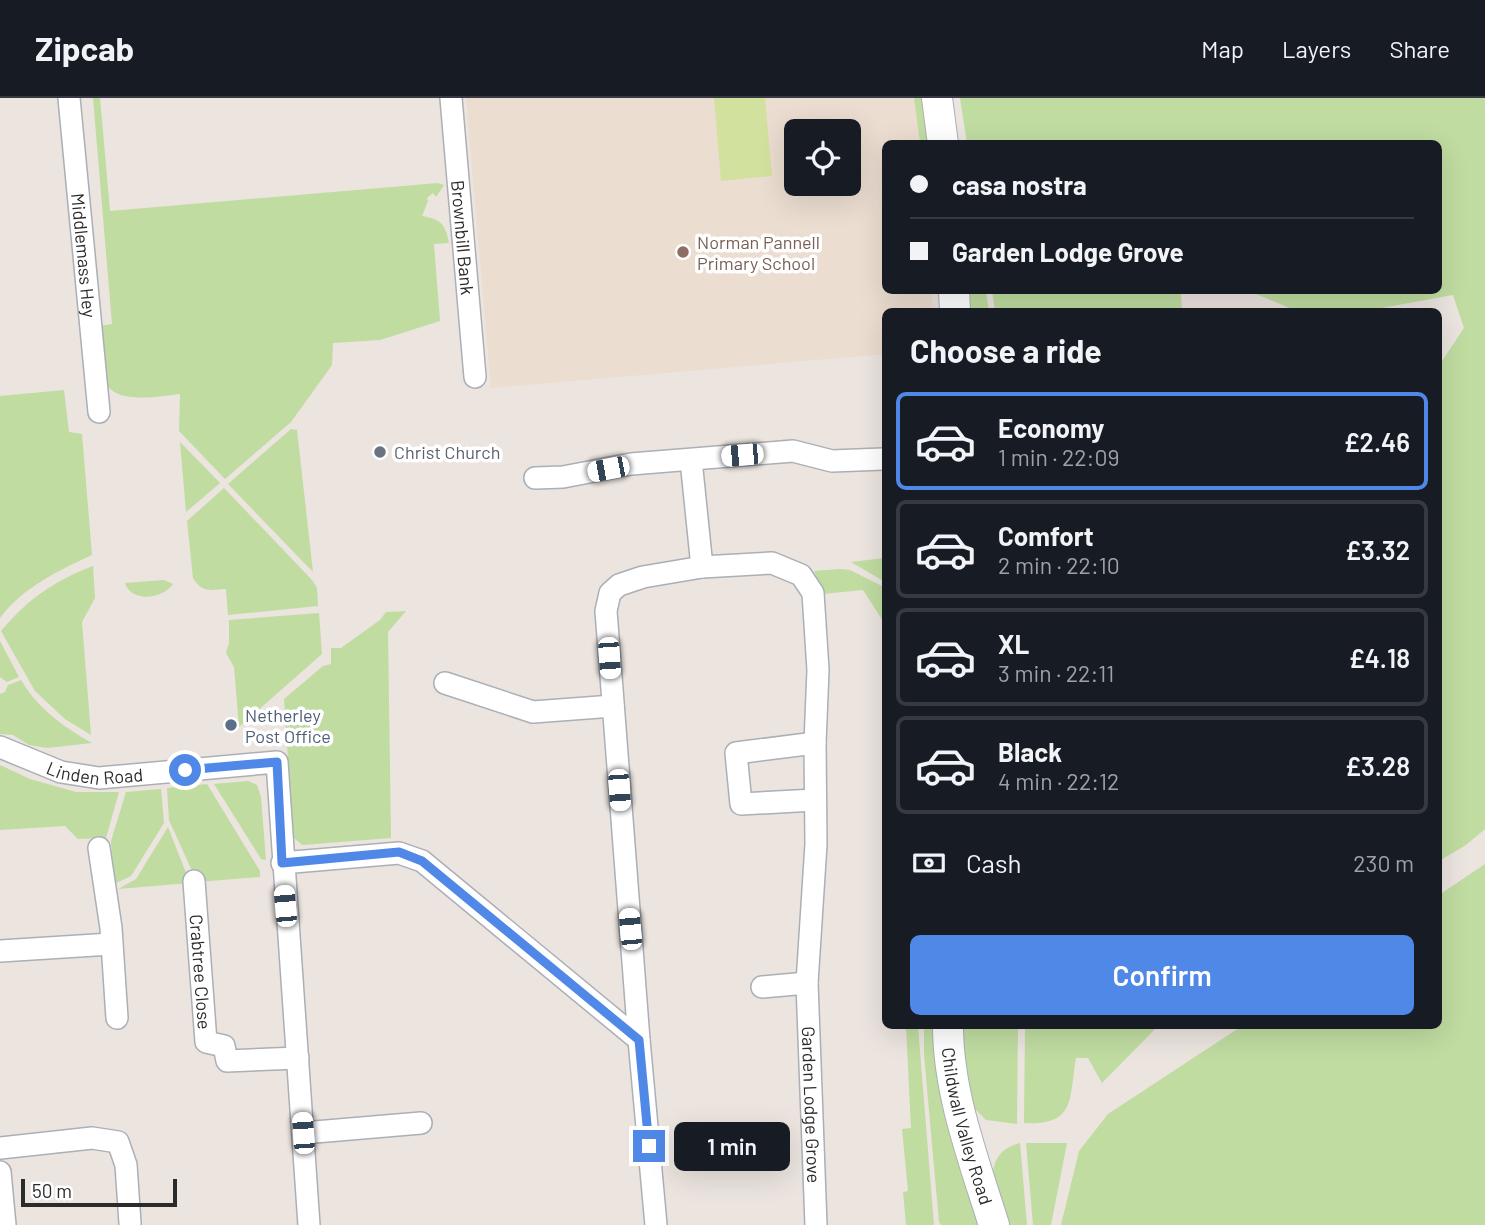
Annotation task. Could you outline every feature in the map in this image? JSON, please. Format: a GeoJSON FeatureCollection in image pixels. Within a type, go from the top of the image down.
{"type":"FeatureCollection","features":[{"type":"Feature","properties":{"kind":"main road"},"geometry":{"type":"LineString","coordinates":[[937,98],[942,140]]}},
{"type":"Feature","properties":{"kind":"main road","name":"Childwall Valley Road"},"geometry":{"type":"LineString","coordinates":[[948,1029],[955,1094],[994,1225]]}},
{"type":"Feature","properties":{"kind":"street","name":"Middlemass Hey"},"geometry":{"type":"LineString","coordinates":[[69,98],[99,412]]}},
{"type":"Feature","properties":{"kind":"street","name":"Brownbill Bank"},"geometry":{"type":"LineString","coordinates":[[451,98],[475,377]]}},
{"type":"Feature","properties":{"kind":"street"},"geometry":{"type":"LineString","coordinates":[[535,478],[563,477],[631,464],[793,451],[832,461],[882,459]]}},
{"type":"Feature","properties":{"kind":"street"},"geometry":{"type":"LineString","coordinates":[[691,460],[702,567]]}},
{"type":"Feature","properties":{"kind":"street","name":"Garden Lodge Grove"},"geometry":{"type":"LineString","coordinates":[[656,1225],[606,611],[610,593],[620,585],[643,577],[702,567],[772,563],[801,575],[813,593],[818,670],[815,743],[816,844],[807,983],[817,1225]]}},
{"type":"Feature","properties":{"kind":"street"},"geometry":{"type":"LineString","coordinates":[[445,683],[533,712],[613,706]]}},
{"type":"Feature","properties":{"kind":"street"},"geometry":{"type":"LineString","coordinates":[[815,743],[736,753],[741,804],[816,800]]}},
{"type":"Feature","properties":{"kind":"street","name":"Linden Road"},"geometry":{"type":"LineString","coordinates":[[0,747],[61,772],[99,778],[277,762],[282,863]]}},
{"type":"Feature","properties":{"kind":"street"},"geometry":{"type":"LineString","coordinates":[[99,848],[117,1018]]}},
{"type":"Feature","properties":{"kind":"street"},"geometry":{"type":"LineString","coordinates":[[309,1225],[282,863],[399,852],[422,861],[639,1040]]}},
{"type":"Feature","properties":{"kind":"street","name":"Crabtree Close"},"geometry":{"type":"LineString","coordinates":[[194,881],[206,1042],[224,1046],[228,1060],[298,1058]]}},
{"type":"Feature","properties":{"kind":"street"},"geometry":{"type":"LineString","coordinates":[[0,951],[111,944]]}},
{"type":"Feature","properties":{"kind":"street"},"geometry":{"type":"LineString","coordinates":[[762,988],[807,983]]}},
{"type":"Feature","properties":{"kind":"street"},"geometry":{"type":"LineString","coordinates":[[303,1133],[421,1123]]}},
{"type":"Feature","properties":{"kind":"street"},"geometry":{"type":"LineString","coordinates":[[0,1148],[92,1138],[118,1142],[126,1165],[130,1223]]}},
{"type":"Feature","properties":{"kind":"street"},"geometry":{"type":"LineString","coordinates":[[0,1172],[5,1225]]}},
{"type":"Feature","properties":{"kind":"shaded area","name":"Norman Pannell Primary School"},"geometry":{"type":"Polygon","coordinates":[[[466,98],[914,98],[920,140],[882,140],[882,294],[931,294],[933,308],[882,308],[882,354],[491,388],[466,98]]]}},
{"type":"Feature","properties":{"kind":"green space"},"geometry":{"type":"Polygon","coordinates":[[[93,98],[100,98],[110,211],[438,183],[444,185],[436,197],[433,193],[427,198],[422,216],[441,223],[449,243],[434,244],[440,321],[380,340],[333,343],[332,365],[291,422],[225,479],[179,431],[180,394],[138,398],[127,396],[110,388],[105,380],[98,326],[112,324],[93,98]]]}},
{"type":"Feature","properties":{"kind":"green space"},"geometry":{"type":"Polygon","coordinates":[[[714,98],[765,98],[772,176],[721,181],[714,98]]]}},
{"type":"Feature","properties":{"kind":"green space"},"geometry":{"type":"Polygon","coordinates":[[[914,98],[926,98],[932,140],[920,140],[914,98]]]}},
{"type":"Feature","properties":{"kind":"green space"},"geometry":{"type":"Polygon","coordinates":[[[960,98],[1485,98],[1485,829],[1466,845],[1442,859],[1442,361],[1464,328],[1453,295],[1382,308],[1289,308],[1256,294],[1442,294],[1442,140],[967,140],[960,98]]]}},
{"type":"Feature","properties":{"kind":"green space"},"geometry":{"type":"Polygon","coordinates":[[[967,294],[986,294],[989,308],[968,308],[967,294]]]}},
{"type":"Feature","properties":{"kind":"green space"},"geometry":{"type":"Polygon","coordinates":[[[993,294],[1181,294],[1182,308],[995,308],[993,294]]]}},
{"type":"Feature","properties":{"kind":"green space"},"geometry":{"type":"Polygon","coordinates":[[[64,390],[69,432],[82,434],[92,555],[30,589],[0,618],[0,396],[64,390]]]}},
{"type":"Feature","properties":{"kind":"green space"},"geometry":{"type":"Polygon","coordinates":[[[291,429],[297,430],[313,572],[228,484],[291,429]]]}},
{"type":"Feature","properties":{"kind":"green space"},"geometry":{"type":"Polygon","coordinates":[[[180,442],[220,483],[186,512],[180,442]]]}},
{"type":"Feature","properties":{"kind":"green space"},"geometry":{"type":"Polygon","coordinates":[[[224,488],[312,580],[317,588],[318,606],[228,615],[226,589],[207,589],[196,583],[193,578],[187,521],[224,488]]]}},
{"type":"Feature","properties":{"kind":"green space"},"geometry":{"type":"Polygon","coordinates":[[[882,558],[882,580],[851,562],[882,558]]]}},
{"type":"Feature","properties":{"kind":"green space"},"geometry":{"type":"Polygon","coordinates":[[[93,566],[95,598],[82,622],[91,735],[65,719],[35,691],[1,631],[21,609],[42,592],[93,566]]]}},
{"type":"Feature","properties":{"kind":"green space"},"geometry":{"type":"Polygon","coordinates":[[[850,570],[882,586],[882,619],[863,590],[823,594],[814,571],[850,570]]]}},
{"type":"Feature","properties":{"kind":"green space"},"geometry":{"type":"Polygon","coordinates":[[[164,580],[173,584],[162,593],[148,597],[134,594],[125,583],[164,580]]]}},
{"type":"Feature","properties":{"kind":"green space"},"geometry":{"type":"Polygon","coordinates":[[[406,611],[388,632],[391,838],[302,845],[293,837],[284,699],[323,666],[331,664],[331,648],[341,648],[380,620],[386,612],[406,611]]]}},
{"type":"Feature","properties":{"kind":"green space"},"geometry":{"type":"Polygon","coordinates":[[[319,613],[322,654],[239,727],[234,667],[226,653],[229,620],[319,613]]]}},
{"type":"Feature","properties":{"kind":"green space"},"geometry":{"type":"Polygon","coordinates":[[[0,641],[19,677],[7,682],[0,677],[0,641]]]}},
{"type":"Feature","properties":{"kind":"green space"},"geometry":{"type":"Polygon","coordinates":[[[21,680],[35,700],[52,716],[92,743],[47,748],[29,745],[13,735],[0,734],[0,694],[5,692],[8,685],[21,680]]]}},
{"type":"Feature","properties":{"kind":"green space"},"geometry":{"type":"Polygon","coordinates":[[[0,765],[30,779],[76,792],[119,792],[106,838],[78,839],[65,826],[0,830],[0,765]]]}},
{"type":"Feature","properties":{"kind":"green space"},"geometry":{"type":"Polygon","coordinates":[[[248,781],[257,785],[261,797],[266,860],[261,859],[214,784],[248,781]]]}},
{"type":"Feature","properties":{"kind":"green space"},"geometry":{"type":"Polygon","coordinates":[[[207,784],[260,871],[260,877],[197,882],[169,820],[167,788],[207,784]]]}},
{"type":"Feature","properties":{"kind":"green space"},"geometry":{"type":"Polygon","coordinates":[[[161,789],[164,823],[131,876],[114,884],[111,841],[126,792],[161,789]]]}},
{"type":"Feature","properties":{"kind":"green space"},"geometry":{"type":"Polygon","coordinates":[[[168,827],[190,883],[118,889],[136,879],[168,827]]]}},
{"type":"Feature","properties":{"kind":"green space"},"geometry":{"type":"Polygon","coordinates":[[[1485,864],[1485,1225],[1061,1225],[1079,1151],[1108,1114],[1237,1029],[1442,1029],[1442,893],[1485,864]]]}},
{"type":"Feature","properties":{"kind":"green space"},"geometry":{"type":"Polygon","coordinates":[[[906,1029],[918,1029],[934,1225],[906,1225],[903,1192],[908,1191],[902,1129],[911,1128],[906,1029]]]}},
{"type":"Feature","properties":{"kind":"green space"},"geometry":{"type":"Polygon","coordinates":[[[924,1029],[936,1029],[936,1069],[983,1225],[941,1225],[939,1222],[924,1029]]]}},
{"type":"Feature","properties":{"kind":"green space"},"geometry":{"type":"Polygon","coordinates":[[[961,1029],[1018,1029],[1017,1124],[986,1120],[969,1103],[961,1029]]]}},
{"type":"Feature","properties":{"kind":"green space"},"geometry":{"type":"Polygon","coordinates":[[[1025,1029],[1155,1029],[1102,1083],[1088,1058],[1076,1058],[1070,1097],[1061,1115],[1041,1123],[1024,1123],[1025,1029]]]}},
{"type":"Feature","properties":{"kind":"green space"},"geometry":{"type":"Polygon","coordinates":[[[1020,1143],[1027,1225],[1005,1225],[995,1189],[994,1166],[998,1157],[1007,1149],[1020,1143]]]}},
{"type":"Feature","properties":{"kind":"green space"},"geometry":{"type":"Polygon","coordinates":[[[1026,1143],[1067,1143],[1051,1225],[1033,1225],[1026,1143]]]}},
{"type":"Feature","properties":{"kind":"place","name":"Norman Pannell Primary School"},"geometry":{"type":"Point","coordinates":[683,252]}},
{"type":"Feature","properties":{"kind":"place","name":"Christ Church"},"geometry":{"type":"Point","coordinates":[380,452]}},
{"type":"Feature","properties":{"kind":"place","name":"Netherley Post Office"},"geometry":{"type":"Point","coordinates":[231,725]}},
{"type":"Feature","properties":{"kind":"route"},"geometry":{"type":"LineString","coordinates":[[185,770],[277,762],[282,863],[399,852],[422,861],[639,1040],[649,1146]]}}]}
